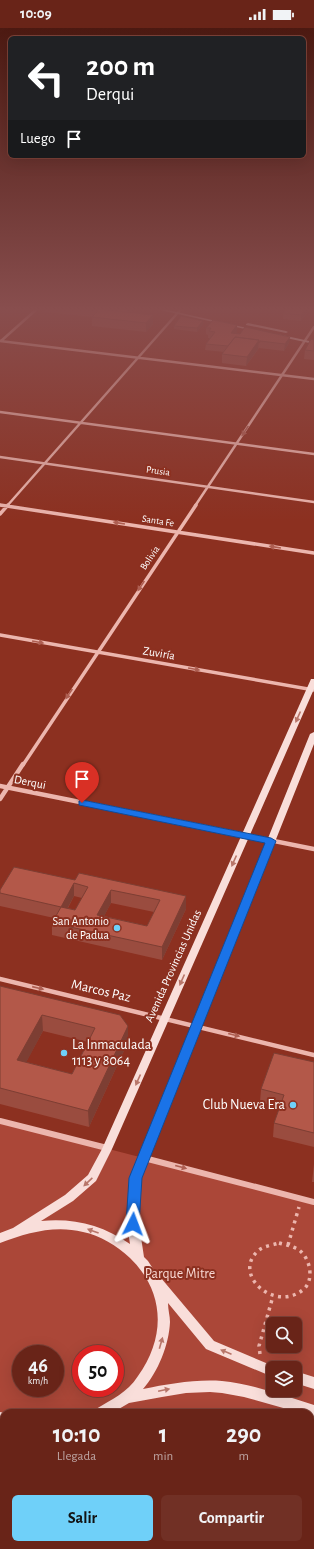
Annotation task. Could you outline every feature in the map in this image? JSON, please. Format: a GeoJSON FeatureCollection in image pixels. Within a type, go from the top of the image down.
{"type":"FeatureCollection","features":[{"type":"Feature","properties":{"kind":"main road","name":"Avenida Provincias Unidas"},"geometry":{"type":"LineString","coordinates":[[18,1230],[69,1198],[92,1178],[107,1148],[312,690],[314,681]]}},
{"type":"Feature","properties":{"kind":"main road"},"geometry":{"type":"LineString","coordinates":[[138,1257],[133,1224],[136,1178],[314,734]]}},
{"type":"Feature","properties":{"kind":"main road"},"geometry":{"type":"LineString","coordinates":[[0,1238],[18,1230],[51,1225],[84,1227],[114,1239],[138,1257],[210,1345],[266,1368]]}},
{"type":"Feature","properties":{"kind":"main road"},"geometry":{"type":"LineString","coordinates":[[107,1409],[126,1398],[150,1372],[162,1340],[164,1308],[154,1278]]}},
{"type":"Feature","properties":{"kind":"main road"},"geometry":{"type":"LineString","coordinates":[[302,1379],[314,1383]]}},
{"type":"Feature","properties":{"kind":"main road"},"geometry":{"type":"LineString","coordinates":[[126,1398],[173,1388],[223,1388],[273,1399],[307,1409]]}},
{"type":"Feature","properties":{"kind":"street"},"geometry":{"type":"LineString","coordinates":[[0,514],[119,379]]}},
{"type":"Feature","properties":{"kind":"street","name":"Bolivia"},"geometry":{"type":"LineString","coordinates":[[0,799],[279,379]]}},
{"type":"Feature","properties":{"kind":"street"},"geometry":{"type":"LineString","coordinates":[[0,412],[314,454]]}},
{"type":"Feature","properties":{"kind":"street","name":"Prusia"},"geometry":{"type":"LineString","coordinates":[[0,457],[314,502]]}},
{"type":"Feature","properties":{"kind":"street","name":"Santa Fe"},"geometry":{"type":"LineString","coordinates":[[0,505],[314,553]]}},
{"type":"Feature","properties":{"kind":"street","name":"Zuviría"},"geometry":{"type":"LineString","coordinates":[[0,636],[312,690]]}},
{"type":"Feature","properties":{"kind":"street","name":"Derqui"},"geometry":{"type":"LineString","coordinates":[[0,786],[314,849]]}},
{"type":"Feature","properties":{"kind":"street","name":"Marcos Paz"},"geometry":{"type":"LineString","coordinates":[[0,980],[314,1054]]}},
{"type":"Feature","properties":{"kind":"street"},"geometry":{"type":"LineString","coordinates":[[0,1120],[107,1148]]}},
{"type":"Feature","properties":{"kind":"street"},"geometry":{"type":"LineString","coordinates":[[143,1158],[314,1202]]}},
{"type":"Feature","properties":{"kind":"path"},"geometry":{"type":"LineString","coordinates":[[288,1245],[301,1199]]}},
{"type":"Feature","properties":{"kind":"path"},"geometry":{"type":"LineString","coordinates":[[269,1245],[288,1245],[299,1250],[307,1258],[311,1268],[310,1279],[305,1288],[296,1294],[285,1297],[273,1296],[263,1292],[253,1282],[248,1270],[250,1262],[254,1254],[269,1245]]}},
{"type":"Feature","properties":{"kind":"path"},"geometry":{"type":"LineString","coordinates":[[266,1364],[259,1346],[273,1296]]}},
{"type":"Feature","properties":{"kind":"green space","name":"Parque Mitre"},"geometry":{"type":"Polygon","coordinates":[[[0,1121],[314,1202],[314,1409],[0,1409],[0,1121]]]}},
{"type":"Feature","properties":{"kind":"building"},"geometry":{"type":"Polygon","coordinates":[[[14,867],[75,880],[79,873],[186,896],[162,947],[52,923],[61,907],[0,893],[0,890],[14,867]],[[74,883],[61,907],[75,910],[88,887],[74,883]],[[111,890],[97,915],[147,926],[160,900],[111,890]]]}},
{"type":"Feature","properties":{"kind":"building"},"geometry":{"type":"Polygon","coordinates":[[[0,986],[120,1015],[128,1026],[88,1111],[0,1088],[0,986]],[[42,1015],[17,1060],[72,1074],[95,1028],[42,1015]]]}},
{"type":"Feature","properties":{"kind":"building","name":"Club Nueva Era"},"geometry":{"type":"Polygon","coordinates":[[[274,1053],[314,1062],[314,1133],[274,1123],[284,1095],[261,1089],[274,1053]]]}},
{"type":"Feature","properties":{"kind":"place","name":"San Antonio de Padua"},"geometry":{"type":"Point","coordinates":[117,928]}},
{"type":"Feature","properties":{"kind":"place","name":"La Inmaculada 1113 y 8064"},"geometry":{"type":"Point","coordinates":[64,1053]}},
{"type":"Feature","properties":{"kind":"place","name":"Club Nueva Era"},"geometry":{"type":"Point","coordinates":[293,1105]}},
{"type":"Feature","properties":{"kind":"route"},"geometry":{"type":"LineString","coordinates":[[82,803],[271,841],[143,1158],[136,1178],[133,1224]]}}]}
